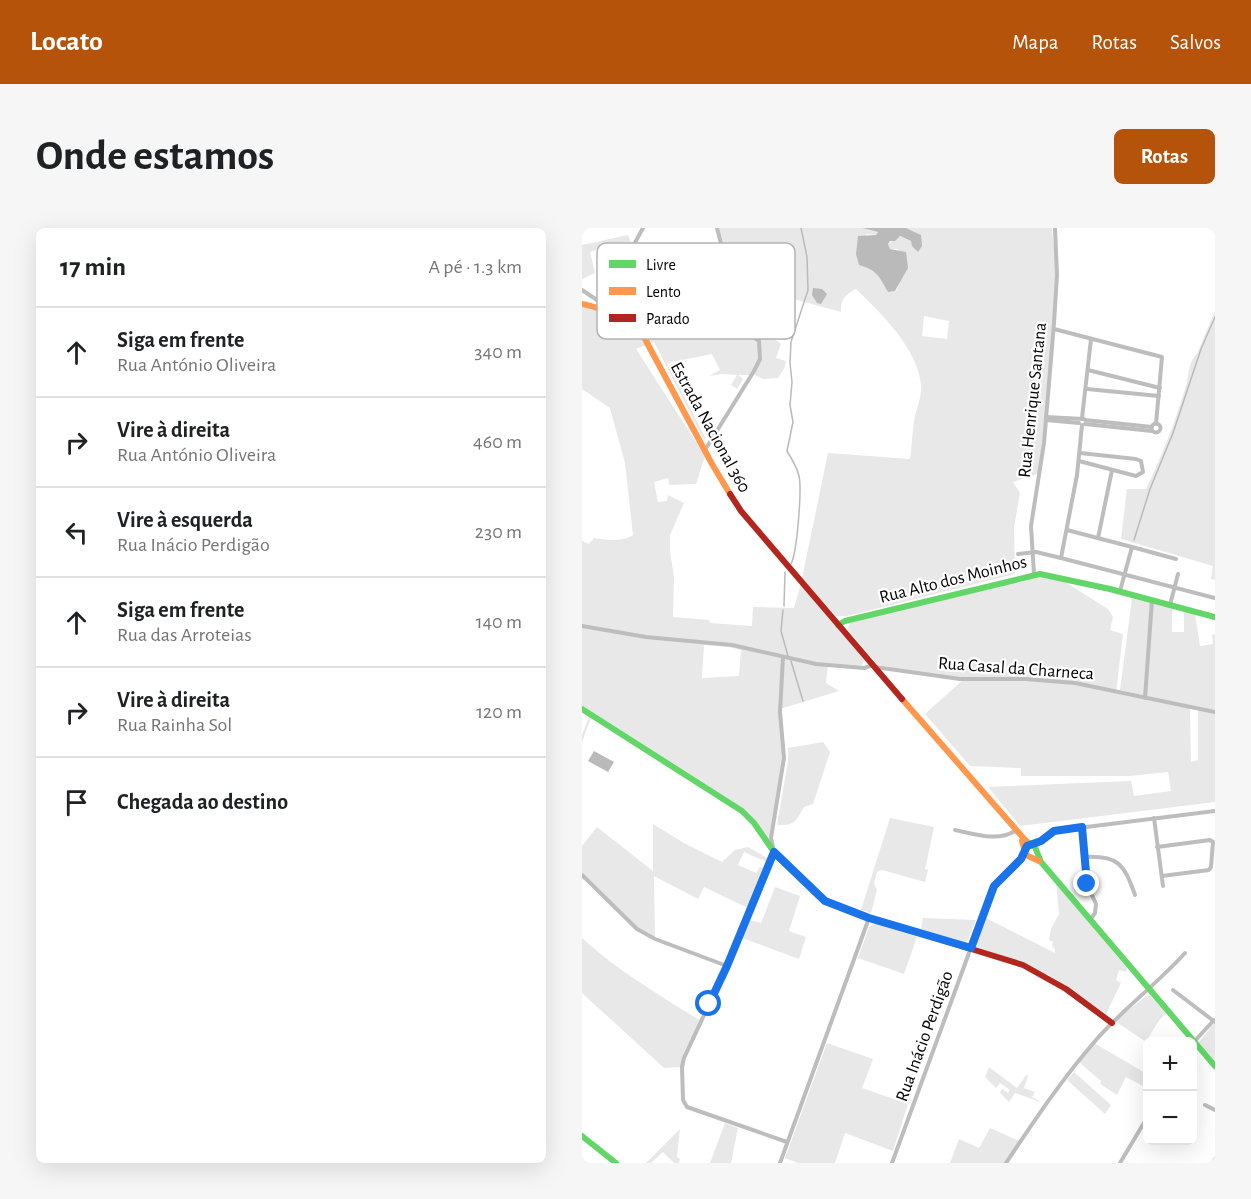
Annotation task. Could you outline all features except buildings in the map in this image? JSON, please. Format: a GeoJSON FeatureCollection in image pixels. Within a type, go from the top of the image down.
{"type":"FeatureCollection","features":[{"type":"Feature","properties":{"kind":"main road","name":"Estrada Nacional 360"},"geometry":{"type":"LineString","coordinates":[[582,304],[597,308]]}},
{"type":"Feature","properties":{"kind":"main road","name":"Estrada Nacional 360"},"geometry":{"type":"LineString","coordinates":[[644,339],[737,505],[838,625],[879,669],[1188,1037]]}},
{"type":"Feature","properties":{"kind":"main road","name":"Rua Alto dos Moinhos"},"geometry":{"type":"LineString","coordinates":[[838,625],[845,621],[1034,574],[1052,575],[1120,591],[1215,617]]}},
{"type":"Feature","properties":{"kind":"main road"},"geometry":{"type":"LineString","coordinates":[[582,709],[742,811],[754,823],[774,852],[825,901],[869,918],[1014,961],[1066,989],[1112,1023]]}},
{"type":"Feature","properties":{"kind":"main road","name":"Estrada Nacional 360"},"geometry":{"type":"LineString","coordinates":[[1197,1047],[1215,1066]]}},
{"type":"Feature","properties":{"kind":"main road"},"geometry":{"type":"LineString","coordinates":[[582,1136],[616,1163]]}},
{"type":"Feature","properties":{"kind":"street"},"geometry":{"type":"LineString","coordinates":[[635,243],[643,228]]}},
{"type":"Feature","properties":{"kind":"street"},"geometry":{"type":"LineString","coordinates":[[717,228],[721,243]]}},
{"type":"Feature","properties":{"kind":"street","name":"Rua Henrique Santana"},"geometry":{"type":"LineString","coordinates":[[1034,574],[1031,526],[1046,418],[1054,329],[1057,275],[1054,228]]}},
{"type":"Feature","properties":{"kind":"street"},"geometry":{"type":"LineString","coordinates":[[582,290],[597,300]]}},
{"type":"Feature","properties":{"kind":"street"},"geometry":{"type":"LineString","coordinates":[[1046,418],[1153,427],[1160,396],[1162,357],[1054,329]]}},
{"type":"Feature","properties":{"kind":"street"},"geometry":{"type":"LineString","coordinates":[[705,450],[750,378],[759,359],[759,341],[756,339]]}},
{"type":"Feature","properties":{"kind":"street"},"geometry":{"type":"LineString","coordinates":[[1061,558],[1079,461],[1091,339]]}},
{"type":"Feature","properties":{"kind":"street"},"geometry":{"type":"LineString","coordinates":[[1088,370],[1160,388]]}},
{"type":"Feature","properties":{"kind":"street"},"geometry":{"type":"LineString","coordinates":[[1087,389],[1160,396]]}},
{"type":"Feature","properties":{"kind":"street"},"geometry":{"type":"LineString","coordinates":[[1079,461],[1136,476],[1143,472],[1141,461],[1136,459],[1080,453]]}},
{"type":"Feature","properties":{"kind":"street"},"geometry":{"type":"LineString","coordinates":[[1098,538],[1112,470]]}},
{"type":"Feature","properties":{"kind":"street"},"geometry":{"type":"LineString","coordinates":[[1066,530],[1176,559]]}},
{"type":"Feature","properties":{"kind":"street"},"geometry":{"type":"LineString","coordinates":[[1120,591],[1132,547]]}},
{"type":"Feature","properties":{"kind":"street"},"geometry":{"type":"LineString","coordinates":[[1018,554],[1032,553],[1061,558],[1215,598]]}},
{"type":"Feature","properties":{"kind":"street"},"geometry":{"type":"LineString","coordinates":[[1170,605],[1178,574]]}},
{"type":"Feature","properties":{"kind":"street"},"geometry":{"type":"LineString","coordinates":[[1145,698],[1152,600]]}},
{"type":"Feature","properties":{"kind":"street","name":"Rua Casal da Charneca"},"geometry":{"type":"LineString","coordinates":[[582,626],[646,637],[732,645],[816,664],[960,679],[1025,679],[1075,683],[1215,712]]}},
{"type":"Feature","properties":{"kind":"street"},"geometry":{"type":"LineString","coordinates":[[783,657],[780,712],[784,758],[771,838],[774,852],[727,966],[684,1058],[682,1068],[683,1100],[687,1107],[787,1143]]}},
{"type":"Feature","properties":{"kind":"street"},"geometry":{"type":"LineString","coordinates":[[1088,918],[1096,910],[1096,904],[1087,884],[1082,827],[1215,810]]}},
{"type":"Feature","properties":{"kind":"street"},"geometry":{"type":"LineString","coordinates":[[1154,818],[1163,886]]}},
{"type":"Feature","properties":{"kind":"street","name":"Rua Inácio Perdigão"},"geometry":{"type":"LineString","coordinates":[[892,1163],[994,886],[1054,831],[1082,827]]}},
{"type":"Feature","properties":{"kind":"street"},"geometry":{"type":"LineString","coordinates":[[956,830],[995,837],[1005,836],[1015,831]]}},
{"type":"Feature","properties":{"kind":"street"},"geometry":{"type":"LineString","coordinates":[[1157,847],[1210,840],[1213,842],[1209,870],[1162,876]]}},
{"type":"Feature","properties":{"kind":"street"},"geometry":{"type":"LineString","coordinates":[[1084,858],[1105,857],[1118,862],[1135,895]]}},
{"type":"Feature","properties":{"kind":"street"},"geometry":{"type":"LineString","coordinates":[[582,875],[637,929],[654,939],[727,966]]}},
{"type":"Feature","properties":{"kind":"street"},"geometry":{"type":"LineString","coordinates":[[780,1163],[869,918]]}},
{"type":"Feature","properties":{"kind":"street"},"geometry":{"type":"LineString","coordinates":[[1006,1163],[1049,1099],[1096,1040],[1150,990],[1185,953]]}},
{"type":"Feature","properties":{"kind":"street"},"geometry":{"type":"LineString","coordinates":[[1173,990],[1214,1020],[1197,1039]]}},
{"type":"Feature","properties":{"kind":"street"},"geometry":{"type":"LineString","coordinates":[[1205,1105],[1215,1110]]}},
{"type":"Feature","properties":{"kind":"street"},"geometry":{"type":"LineString","coordinates":[[1120,1163],[1143,1124]]}},
{"type":"Feature","properties":{"kind":"shaded area"},"geometry":{"type":"Polygon","coordinates":[[[717,228],[862,228],[878,232],[876,235],[866,234],[870,268],[881,278],[888,292],[896,291],[904,273],[898,249],[890,249],[888,244],[899,236],[911,241],[921,235],[906,228],[1052,228],[1057,275],[1040,473],[1013,482],[1020,493],[1014,528],[1015,574],[847,616],[836,616],[804,582],[802,578],[828,453],[910,459],[914,421],[920,399],[921,385],[918,372],[913,358],[897,332],[856,289],[844,298],[841,312],[795,299],[795,243],[720,243],[717,228]],[[924,316],[922,336],[947,339],[949,321],[924,316]]]}},
{"type":"Feature","properties":{"kind":"shaded area"},"geometry":{"type":"Polygon","coordinates":[[[862,228],[906,228],[921,235],[922,246],[918,252],[912,246],[911,241],[900,236],[888,244],[890,249],[906,252],[908,268],[895,291],[888,292],[877,274],[859,265],[856,254],[858,236],[876,235],[878,232],[862,228]]]}},
{"type":"Feature","properties":{"kind":"shaded area"},"geometry":{"type":"Polygon","coordinates":[[[628,235],[631,243],[597,243],[597,249],[590,252],[595,273],[582,279],[582,245],[628,235]]]}},
{"type":"Feature","properties":{"kind":"shaded area"},"geometry":{"type":"Polygon","coordinates":[[[813,288],[822,289],[827,294],[821,304],[817,303],[812,295],[813,288]]]}},
{"type":"Feature","properties":{"kind":"shaded area"},"geometry":{"type":"Polygon","coordinates":[[[582,307],[597,311],[597,339],[776,339],[781,344],[776,358],[786,361],[778,378],[763,379],[751,373],[750,375],[738,375],[743,379],[737,389],[731,385],[737,375],[709,376],[720,370],[712,354],[667,363],[706,439],[704,440],[654,342],[636,349],[705,456],[696,484],[669,485],[668,478],[654,482],[658,502],[667,501],[668,495],[684,503],[670,535],[674,577],[673,617],[752,626],[753,607],[794,608],[801,583],[864,660],[862,665],[853,667],[828,665],[826,683],[839,691],[780,709],[784,758],[771,838],[774,852],[742,811],[592,715],[582,742],[582,735],[589,717],[582,712],[582,541],[589,544],[594,538],[620,540],[633,535],[625,463],[610,408],[582,389],[582,307]],[[704,645],[702,678],[739,676],[741,650],[704,645]]]}},
{"type":"Feature","properties":{"kind":"shaded area"},"geometry":{"type":"Polygon","coordinates":[[[1215,311],[1215,580],[1211,579],[1213,566],[1121,539],[1127,489],[1146,489],[1172,428],[1192,361],[1215,311]]]}},
{"type":"Feature","properties":{"kind":"shaded area"},"geometry":{"type":"Polygon","coordinates":[[[1037,578],[1062,580],[1108,609],[1113,617],[1110,630],[1123,634],[1116,693],[1190,708],[1191,762],[1198,760],[1198,711],[1207,710],[1120,690],[1132,598],[1172,608],[1172,632],[1184,632],[1184,611],[1195,614],[1200,646],[1213,644],[1212,635],[1215,634],[1215,802],[1020,826],[988,787],[1131,781],[1134,796],[1171,791],[1168,772],[1130,776],[1021,776],[1021,768],[970,766],[925,714],[964,679],[878,665],[848,630],[849,625],[854,621],[1037,578]]]}},
{"type":"Feature","properties":{"kind":"shaded area"},"geometry":{"type":"Polygon","coordinates":[[[823,742],[830,752],[813,804],[804,807],[797,819],[788,825],[777,825],[788,761],[788,748],[823,742]]]}},
{"type":"Feature","properties":{"kind":"shaded area"},"geometry":{"type":"Polygon","coordinates":[[[594,751],[614,762],[608,772],[588,761],[594,751]]]}},
{"type":"Feature","properties":{"kind":"shaded area"},"geometry":{"type":"Polygon","coordinates":[[[890,818],[934,827],[925,869],[928,870],[925,882],[882,870],[877,872],[874,884],[877,890],[871,913],[861,910],[890,818]]]}},
{"type":"Feature","properties":{"kind":"shaded area"},"geometry":{"type":"Polygon","coordinates":[[[653,824],[722,862],[735,850],[748,847],[769,859],[767,862],[744,852],[738,865],[756,873],[760,867],[763,868],[748,908],[704,887],[698,899],[654,876],[655,939],[637,929],[582,875],[582,846],[597,827],[653,871],[653,824]]]}},
{"type":"Feature","properties":{"kind":"shaded area"},"geometry":{"type":"Polygon","coordinates":[[[1056,883],[1127,968],[1126,972],[1119,970],[1116,980],[1121,983],[1106,1014],[1047,974],[1046,976],[1017,961],[975,947],[986,918],[1055,953],[1053,942],[1049,940],[1051,929],[1059,914],[1056,883]]]}},
{"type":"Feature","properties":{"kind":"shaded area"},"geometry":{"type":"Polygon","coordinates":[[[775,887],[800,896],[789,931],[806,937],[799,959],[742,938],[749,920],[761,923],[775,887]]]}},
{"type":"Feature","properties":{"kind":"shaded area"},"geometry":{"type":"Polygon","coordinates":[[[923,918],[976,920],[968,940],[963,942],[921,929],[923,918]]]}},
{"type":"Feature","properties":{"kind":"shaded area"},"geometry":{"type":"Polygon","coordinates":[[[875,923],[917,937],[904,974],[858,958],[869,927],[875,923]]]}},
{"type":"Feature","properties":{"kind":"shaded area"},"geometry":{"type":"Polygon","coordinates":[[[582,938],[624,972],[701,1021],[682,1067],[664,1068],[582,993],[582,938]]]}},
{"type":"Feature","properties":{"kind":"shaded area"},"geometry":{"type":"Polygon","coordinates":[[[1146,996],[1151,996],[1166,1013],[1149,1037],[1143,1037],[1143,1040],[1115,1021],[1146,996]]]}},
{"type":"Feature","properties":{"kind":"shaded area"},"geometry":{"type":"Polygon","coordinates":[[[1215,1024],[1215,1061],[1199,1042],[1215,1024]]]}},
{"type":"Feature","properties":{"kind":"shaded area"},"geometry":{"type":"Polygon","coordinates":[[[827,1043],[873,1059],[862,1088],[908,1104],[893,1151],[845,1133],[835,1163],[798,1163],[785,1158],[827,1043]]]}},
{"type":"Feature","properties":{"kind":"shaded area"},"geometry":{"type":"Polygon","coordinates":[[[1094,1043],[1143,1072],[1143,1086],[1126,1077],[1117,1095],[1100,1084],[1101,1081],[1079,1062],[1094,1043]]]}},
{"type":"Feature","properties":{"kind":"shaded area"},"geometry":{"type":"Polygon","coordinates":[[[989,1067],[1017,1088],[1027,1074],[1024,1088],[1035,1092],[1032,1097],[1043,1103],[1015,1093],[1009,1102],[1000,1093],[1002,1089],[1008,1093],[1010,1090],[1000,1083],[996,1088],[985,1077],[989,1067]]]}},
{"type":"Feature","properties":{"kind":"shaded area"},"geometry":{"type":"Polygon","coordinates":[[[1074,1072],[1111,1105],[1105,1114],[1067,1080],[1074,1072]]]}},
{"type":"Feature","properties":{"kind":"shaded area"},"geometry":{"type":"Polygon","coordinates":[[[725,1123],[738,1128],[731,1163],[710,1163],[725,1123]]]}},
{"type":"Feature","properties":{"kind":"shaded area"},"geometry":{"type":"Polygon","coordinates":[[[990,1128],[1019,1141],[1005,1163],[950,1163],[959,1139],[979,1148],[990,1128]]]}},
{"type":"Feature","properties":{"kind":"shaded area"},"geometry":{"type":"Polygon","coordinates":[[[680,1129],[677,1157],[680,1159],[679,1163],[674,1163],[663,1152],[651,1163],[646,1163],[680,1129]]]}},
{"type":"Feature","properties":{"kind":"waterway"},"geometry":{"type":"LineString","coordinates":[[795,330],[808,290],[807,257],[801,228]]}},
{"type":"Feature","properties":{"kind":"waterway"},"geometry":{"type":"LineString","coordinates":[[1134,540],[1150,489],[1215,317]]}},
{"type":"Feature","properties":{"kind":"waterway"},"geometry":{"type":"LineString","coordinates":[[791,564],[797,535],[800,494],[798,473],[787,451],[793,422],[790,405],[792,339]]}},
{"type":"Feature","properties":{"kind":"waterway"},"geometry":{"type":"LineString","coordinates":[[784,606],[785,572]]}},
{"type":"Feature","properties":{"kind":"waterway"},"geometry":{"type":"LineString","coordinates":[[783,610],[781,631],[788,656]]}},
{"type":"Feature","properties":{"kind":"waterway"},"geometry":{"type":"LineString","coordinates":[[791,661],[803,701]]}},
{"type":"Feature","properties":{"kind":"traffic: fast"},"geometry":{"type":"LineString","coordinates":[[838,625],[845,621],[1040,574],[1110,589],[1215,617]]}},
{"type":"Feature","properties":{"kind":"traffic: fast"},"geometry":{"type":"LineString","coordinates":[[582,709],[742,811],[754,823],[774,852],[825,901],[869,918],[929,936]]}},
{"type":"Feature","properties":{"kind":"traffic: fast"},"geometry":{"type":"LineString","coordinates":[[1026,841],[1035,847],[1041,862],[1215,1066]]}},
{"type":"Feature","properties":{"kind":"traffic: fast"},"geometry":{"type":"LineString","coordinates":[[582,1136],[616,1163]]}},
{"type":"Feature","properties":{"kind":"traffic: slow"},"geometry":{"type":"LineString","coordinates":[[582,304],[597,308]]}},
{"type":"Feature","properties":{"kind":"traffic: slow"},"geometry":{"type":"LineString","coordinates":[[645,339],[730,494]]}},
{"type":"Feature","properties":{"kind":"traffic: slow"},"geometry":{"type":"LineString","coordinates":[[902,699],[1026,841]]}},
{"type":"Feature","properties":{"kind":"traffic: slow"},"geometry":{"type":"LineString","coordinates":[[1022,841],[1026,855],[1039,861]]}},
{"type":"Feature","properties":{"kind":"traffic: jam"},"geometry":{"type":"LineString","coordinates":[[730,494],[741,511],[902,699]]}},
{"type":"Feature","properties":{"kind":"traffic: jam"},"geometry":{"type":"LineString","coordinates":[[929,936],[1023,965],[1066,989],[1112,1023]]}},
{"type":"Feature","properties":{"kind":"route"},"geometry":{"type":"LineString","coordinates":[[709,1004],[774,852],[825,901],[869,918],[971,948],[991,893],[998,881],[1021,859],[1027,846],[1041,841],[1054,831],[1082,827],[1087,884]]}}]}
